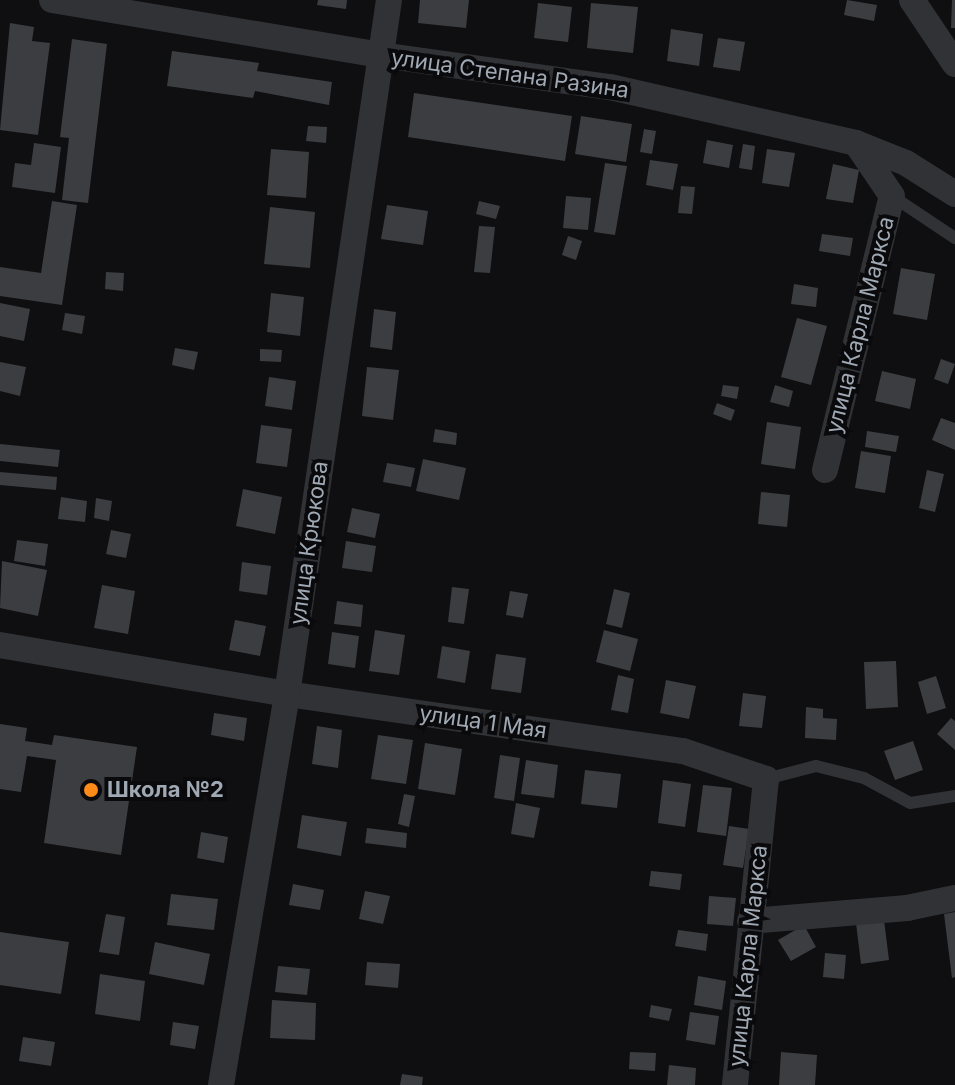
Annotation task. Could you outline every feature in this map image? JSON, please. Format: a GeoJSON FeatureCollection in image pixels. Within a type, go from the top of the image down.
{"type":"FeatureCollection","features":[{"type":"Feature","properties":{"kind":"street","name":"улица Степана Разина"},"geometry":{"type":"LineString","coordinates":[[52,0],[381,55],[610,87],[856,143],[906,163],[955,194]]}},
{"type":"Feature","properties":{"kind":"street","name":"улица Крюкова"},"geometry":{"type":"LineString","coordinates":[[221,1085],[287,694],[389,0]]}},
{"type":"Feature","properties":{"kind":"street"},"geometry":{"type":"LineString","coordinates":[[912,0],[955,64]]}},
{"type":"Feature","properties":{"kind":"street","name":"улица Карла Маркса"},"geometry":{"type":"LineString","coordinates":[[825,470],[892,196],[856,143]]}},
{"type":"Feature","properties":{"kind":"street","name":"улица 1 Мая"},"geometry":{"type":"LineString","coordinates":[[0,645],[287,694],[683,751],[766,779]]}},
{"type":"Feature","properties":{"kind":"street","name":"улица Карла Маркса"},"geometry":{"type":"LineString","coordinates":[[735,1085],[766,779]]}},
{"type":"Feature","properties":{"kind":"street"},"geometry":{"type":"LineString","coordinates":[[750,921],[907,908],[955,898]]}},
{"type":"Feature","properties":{"kind":"lane"},"geometry":{"type":"LineString","coordinates":[[892,196],[955,238]]}},
{"type":"Feature","properties":{"kind":"lane"},"geometry":{"type":"LineString","coordinates":[[766,779],[816,766],[864,778],[910,803],[955,796]]}},
{"type":"Feature","properties":{"kind":"building"},"geometry":{"type":"Polygon","coordinates":[[[318,0],[347,0],[346,9],[317,5],[318,0]]]}},
{"type":"Feature","properties":{"kind":"building"},"geometry":{"type":"Polygon","coordinates":[[[420,0],[469,0],[466,28],[418,23],[420,0]]]}},
{"type":"Feature","properties":{"kind":"building"},"geometry":{"type":"Polygon","coordinates":[[[847,0],[877,5],[874,21],[844,15],[847,0]]]}},
{"type":"Feature","properties":{"kind":"building"},"geometry":{"type":"Polygon","coordinates":[[[952,0],[955,0],[955,28],[951,28],[952,0]]]}},
{"type":"Feature","properties":{"kind":"building"},"geometry":{"type":"Polygon","coordinates":[[[538,3],[572,7],[568,42],[534,38],[538,3]]]}},
{"type":"Feature","properties":{"kind":"building"},"geometry":{"type":"Polygon","coordinates":[[[591,3],[638,7],[633,53],[587,48],[591,3]]]}},
{"type":"Feature","properties":{"kind":"building"},"geometry":{"type":"Polygon","coordinates":[[[10,23],[34,27],[32,41],[50,43],[38,135],[0,130],[10,23]]]}},
{"type":"Feature","properties":{"kind":"building"},"geometry":{"type":"Polygon","coordinates":[[[671,29],[703,34],[699,66],[667,61],[671,29]]]}},
{"type":"Feature","properties":{"kind":"building"},"geometry":{"type":"Polygon","coordinates":[[[718,38],[745,42],[740,71],[713,67],[718,38]]]}},
{"type":"Feature","properties":{"kind":"building"},"geometry":{"type":"Polygon","coordinates":[[[72,39],[107,44],[88,203],[62,200],[69,138],[60,137],[72,39]]]}},
{"type":"Feature","properties":{"kind":"building"},"geometry":{"type":"Polygon","coordinates":[[[172,51],[259,63],[257,71],[332,82],[329,105],[255,91],[253,98],[167,86],[172,51]]]}},
{"type":"Feature","properties":{"kind":"building"},"geometry":{"type":"Polygon","coordinates":[[[414,93],[572,116],[565,161],[408,137],[414,93]]]}},
{"type":"Feature","properties":{"kind":"building"},"geometry":{"type":"Polygon","coordinates":[[[581,116],[632,124],[626,162],[575,154],[581,116]]]}},
{"type":"Feature","properties":{"kind":"building"},"geometry":{"type":"Polygon","coordinates":[[[308,126],[327,127],[326,143],[306,141],[308,126]]]}},
{"type":"Feature","properties":{"kind":"building"},"geometry":{"type":"Polygon","coordinates":[[[644,129],[656,131],[652,154],[640,152],[644,129]]]}},
{"type":"Feature","properties":{"kind":"building"},"geometry":{"type":"Polygon","coordinates":[[[707,140],[733,145],[729,168],[703,163],[707,140]]]}},
{"type":"Feature","properties":{"kind":"building"},"geometry":{"type":"Polygon","coordinates":[[[34,143],[61,147],[55,193],[12,187],[15,163],[31,165],[34,143]]]}},
{"type":"Feature","properties":{"kind":"building"},"geometry":{"type":"Polygon","coordinates":[[[743,144],[755,146],[752,170],[739,168],[743,144]]]}},
{"type":"Feature","properties":{"kind":"building"},"geometry":{"type":"Polygon","coordinates":[[[271,149],[309,152],[306,198],[267,195],[271,149]]]}},
{"type":"Feature","properties":{"kind":"building"},"geometry":{"type":"Polygon","coordinates":[[[767,149],[795,153],[789,187],[762,183],[767,149]]]}},
{"type":"Feature","properties":{"kind":"building"},"geometry":{"type":"Polygon","coordinates":[[[650,160],[678,164],[673,190],[646,185],[650,160]]]}},
{"type":"Feature","properties":{"kind":"building"},"geometry":{"type":"Polygon","coordinates":[[[605,163],[627,166],[615,235],[594,232],[605,163]]]}},
{"type":"Feature","properties":{"kind":"building"},"geometry":{"type":"Polygon","coordinates":[[[833,164],[859,170],[853,203],[826,199],[833,164]]]}},
{"type":"Feature","properties":{"kind":"building"},"geometry":{"type":"Polygon","coordinates":[[[681,186],[695,187],[692,214],[678,213],[681,186]]]}},
{"type":"Feature","properties":{"kind":"building"},"geometry":{"type":"Polygon","coordinates":[[[566,196],[591,198],[588,230],[563,228],[566,196]]]}},
{"type":"Feature","properties":{"kind":"building"},"geometry":{"type":"Polygon","coordinates":[[[52,201],[77,205],[62,305],[0,296],[0,267],[41,273],[52,201]]]}},
{"type":"Feature","properties":{"kind":"building"},"geometry":{"type":"Polygon","coordinates":[[[479,201],[500,206],[496,219],[476,214],[479,201]]]}},
{"type":"Feature","properties":{"kind":"building"},"geometry":{"type":"Polygon","coordinates":[[[387,205],[428,211],[423,245],[381,239],[387,205]]]}},
{"type":"Feature","properties":{"kind":"building"},"geometry":{"type":"Polygon","coordinates":[[[270,207],[315,212],[310,268],[264,264],[270,207]]]}},
{"type":"Feature","properties":{"kind":"building"},"geometry":{"type":"Polygon","coordinates":[[[479,226],[495,227],[490,273],[474,272],[479,226]]]}},
{"type":"Feature","properties":{"kind":"building"},"geometry":{"type":"Polygon","coordinates":[[[822,234],[853,238],[850,256],[819,251],[822,234]]]}},
{"type":"Feature","properties":{"kind":"building"},"geometry":{"type":"Polygon","coordinates":[[[568,236],[582,241],[576,260],[562,255],[568,236]]]}},
{"type":"Feature","properties":{"kind":"building"},"geometry":{"type":"Polygon","coordinates":[[[901,268],[935,274],[927,320],[893,314],[901,268]]]}},
{"type":"Feature","properties":{"kind":"building"},"geometry":{"type":"Polygon","coordinates":[[[106,272],[124,273],[123,291],[105,289],[106,272]]]}},
{"type":"Feature","properties":{"kind":"building"},"geometry":{"type":"Polygon","coordinates":[[[794,284],[818,288],[816,307],[791,304],[794,284]]]}},
{"type":"Feature","properties":{"kind":"building"},"geometry":{"type":"Polygon","coordinates":[[[271,293],[304,297],[300,336],[267,332],[271,293]]]}},
{"type":"Feature","properties":{"kind":"building"},"geometry":{"type":"Polygon","coordinates":[[[0,303],[30,309],[24,341],[0,336],[0,303]]]}},
{"type":"Feature","properties":{"kind":"building"},"geometry":{"type":"Polygon","coordinates":[[[374,309],[396,312],[392,350],[370,347],[374,309]]]}},
{"type":"Feature","properties":{"kind":"building"},"geometry":{"type":"Polygon","coordinates":[[[65,313],[85,316],[82,334],[62,330],[65,313]]]}},
{"type":"Feature","properties":{"kind":"building"},"geometry":{"type":"Polygon","coordinates":[[[797,318],[827,326],[811,385],[781,377],[797,318]]]}},
{"type":"Feature","properties":{"kind":"building"},"geometry":{"type":"Polygon","coordinates":[[[175,348],[198,352],[194,370],[172,365],[175,348]]]}},
{"type":"Feature","properties":{"kind":"building"},"geometry":{"type":"Polygon","coordinates":[[[260,349],[282,350],[281,362],[260,361],[260,349]]]}},
{"type":"Feature","properties":{"kind":"building"},"geometry":{"type":"Polygon","coordinates":[[[941,359],[955,364],[948,384],[934,379],[941,359]]]}},
{"type":"Feature","properties":{"kind":"building"},"geometry":{"type":"Polygon","coordinates":[[[0,362],[26,367],[20,396],[0,391],[0,362]]]}},
{"type":"Feature","properties":{"kind":"building"},"geometry":{"type":"Polygon","coordinates":[[[367,367],[399,370],[393,420],[362,416],[367,367]]]}},
{"type":"Feature","properties":{"kind":"building"},"geometry":{"type":"Polygon","coordinates":[[[882,371],[916,379],[910,409],[875,401],[882,371]]]}},
{"type":"Feature","properties":{"kind":"building"},"geometry":{"type":"Polygon","coordinates":[[[269,377],[296,381],[292,410],[265,406],[269,377]]]}},
{"type":"Feature","properties":{"kind":"building"},"geometry":{"type":"Polygon","coordinates":[[[723,385],[739,387],[737,399],[721,396],[723,385]]]}},
{"type":"Feature","properties":{"kind":"building"},"geometry":{"type":"Polygon","coordinates":[[[775,385],[793,391],[789,407],[770,402],[775,385]]]}},
{"type":"Feature","properties":{"kind":"building"},"geometry":{"type":"Polygon","coordinates":[[[717,403],[735,410],[731,421],[713,414],[717,403]]]}},
{"type":"Feature","properties":{"kind":"building"},"geometry":{"type":"Polygon","coordinates":[[[941,418],[955,423],[955,450],[932,440],[941,418]]]}},
{"type":"Feature","properties":{"kind":"building"},"geometry":{"type":"Polygon","coordinates":[[[767,422],[801,427],[795,469],[761,464],[767,422]]]}},
{"type":"Feature","properties":{"kind":"building"},"geometry":{"type":"Polygon","coordinates":[[[261,425],[292,429],[287,467],[256,463],[261,425]]]}},
{"type":"Feature","properties":{"kind":"building"},"geometry":{"type":"Polygon","coordinates":[[[435,429],[457,433],[456,445],[433,442],[435,429]]]}},
{"type":"Feature","properties":{"kind":"building"},"geometry":{"type":"Polygon","coordinates":[[[867,431],[899,436],[896,452],[865,447],[867,431]]]}},
{"type":"Feature","properties":{"kind":"building"},"geometry":{"type":"Polygon","coordinates":[[[0,444],[60,450],[58,467],[0,461],[0,444]]]}},
{"type":"Feature","properties":{"kind":"building"},"geometry":{"type":"Polygon","coordinates":[[[861,451],[891,456],[885,493],[855,488],[861,451]]]}},
{"type":"Feature","properties":{"kind":"building"},"geometry":{"type":"Polygon","coordinates":[[[423,459],[466,468],[459,500],[416,491],[423,459]]]}},
{"type":"Feature","properties":{"kind":"building"},"geometry":{"type":"Polygon","coordinates":[[[387,463],[415,468],[411,487],[383,482],[387,463]]]}},
{"type":"Feature","properties":{"kind":"building"},"geometry":{"type":"Polygon","coordinates":[[[927,470],[944,474],[935,512],[919,508],[927,470]]]}},
{"type":"Feature","properties":{"kind":"building"},"geometry":{"type":"Polygon","coordinates":[[[0,472],[57,477],[56,490],[0,485],[0,472]]]}},
{"type":"Feature","properties":{"kind":"building"},"geometry":{"type":"Polygon","coordinates":[[[243,489],[282,497],[275,534],[236,526],[243,489]]]}},
{"type":"Feature","properties":{"kind":"building"},"geometry":{"type":"Polygon","coordinates":[[[761,492],[790,495],[787,527],[758,524],[761,492]]]}},
{"type":"Feature","properties":{"kind":"building"},"geometry":{"type":"Polygon","coordinates":[[[61,497],[87,501],[85,522],[58,519],[61,497]]]}},
{"type":"Feature","properties":{"kind":"building"},"geometry":{"type":"Polygon","coordinates":[[[96,498],[112,501],[109,521],[94,518],[96,498]]]}},
{"type":"Feature","properties":{"kind":"building"},"geometry":{"type":"Polygon","coordinates":[[[352,508],[380,514],[375,538],[347,532],[352,508]]]}},
{"type":"Feature","properties":{"kind":"building"},"geometry":{"type":"Polygon","coordinates":[[[111,530],[131,534],[126,558],[106,554],[111,530]]]}},
{"type":"Feature","properties":{"kind":"building"},"geometry":{"type":"Polygon","coordinates":[[[17,540],[48,544],[45,566],[14,561],[17,540]]]}},
{"type":"Feature","properties":{"kind":"building"},"geometry":{"type":"Polygon","coordinates":[[[346,541],[376,546],[372,572],[342,568],[346,541]]]}},
{"type":"Feature","properties":{"kind":"building"},"geometry":{"type":"Polygon","coordinates":[[[2,561],[47,570],[38,616],[0,608],[2,561]]]}},
{"type":"Feature","properties":{"kind":"building"},"geometry":{"type":"Polygon","coordinates":[[[242,562],[271,566],[267,595],[239,591],[242,562]]]}},
{"type":"Feature","properties":{"kind":"building"},"geometry":{"type":"Polygon","coordinates":[[[102,585],[135,591],[128,634],[94,628],[102,585]]]}},
{"type":"Feature","properties":{"kind":"building"},"geometry":{"type":"Polygon","coordinates":[[[452,587],[469,589],[464,624],[448,622],[452,587]]]}},
{"type":"Feature","properties":{"kind":"building"},"geometry":{"type":"Polygon","coordinates":[[[614,589],[630,593],[622,628],[606,624],[614,589]]]}},
{"type":"Feature","properties":{"kind":"building"},"geometry":{"type":"Polygon","coordinates":[[[510,591],[528,594],[523,618],[506,615],[510,591]]]}},
{"type":"Feature","properties":{"kind":"building"},"geometry":{"type":"Polygon","coordinates":[[[337,601],[363,605],[361,627],[334,624],[337,601]]]}},
{"type":"Feature","properties":{"kind":"building"},"geometry":{"type":"Polygon","coordinates":[[[235,620],[266,626],[260,656],[229,650],[235,620]]]}},
{"type":"Feature","properties":{"kind":"building"},"geometry":{"type":"Polygon","coordinates":[[[375,630],[405,635],[399,675],[369,671],[375,630]]]}},
{"type":"Feature","properties":{"kind":"building"},"geometry":{"type":"Polygon","coordinates":[[[604,630],[638,639],[630,671],[596,662],[604,630]]]}},
{"type":"Feature","properties":{"kind":"building"},"geometry":{"type":"Polygon","coordinates":[[[332,632],[359,636],[355,668],[328,664],[332,632]]]}},
{"type":"Feature","properties":{"kind":"building"},"geometry":{"type":"Polygon","coordinates":[[[442,646],[470,651],[465,683],[437,678],[442,646]]]}},
{"type":"Feature","properties":{"kind":"building"},"geometry":{"type":"Polygon","coordinates":[[[496,654],[526,658],[521,693],[491,689],[496,654]]]}},
{"type":"Feature","properties":{"kind":"building"},"geometry":{"type":"Polygon","coordinates":[[[896,661],[898,707],[866,709],[864,662],[896,661]]]}},
{"type":"Feature","properties":{"kind":"building"},"geometry":{"type":"Polygon","coordinates":[[[618,675],[634,679],[628,713],[611,710],[618,675]]]}},
{"type":"Feature","properties":{"kind":"building"},"geometry":{"type":"Polygon","coordinates":[[[936,676],[946,708],[927,714],[918,682],[936,676]]]}},
{"type":"Feature","properties":{"kind":"building"},"geometry":{"type":"Polygon","coordinates":[[[666,680],[696,686],[689,719],[660,713],[666,680]]]}},
{"type":"Feature","properties":{"kind":"building"},"geometry":{"type":"Polygon","coordinates":[[[743,693],[766,696],[762,728],[739,726],[743,693]]]}},
{"type":"Feature","properties":{"kind":"building"},"geometry":{"type":"Polygon","coordinates":[[[806,707],[823,709],[823,718],[837,719],[836,740],[805,738],[806,707]]]}},
{"type":"Feature","properties":{"kind":"building"},"geometry":{"type":"Polygon","coordinates":[[[214,713],[247,718],[244,741],[211,735],[214,713]]]}},
{"type":"Feature","properties":{"kind":"building"},"geometry":{"type":"Polygon","coordinates":[[[951,718],[955,721],[955,750],[937,734],[951,718]]]}},
{"type":"Feature","properties":{"kind":"building","name":"Школа №2"},"geometry":{"type":"Polygon","coordinates":[[[0,724],[27,728],[25,741],[52,745],[54,735],[137,747],[121,855],[44,843],[56,760],[27,756],[21,792],[0,789],[0,724]]]}},
{"type":"Feature","properties":{"kind":"building"},"geometry":{"type":"Polygon","coordinates":[[[317,726],[342,730],[338,768],[312,764],[317,726]]]}},
{"type":"Feature","properties":{"kind":"building"},"geometry":{"type":"Polygon","coordinates":[[[378,735],[413,740],[406,784],[371,779],[378,735]]]}},
{"type":"Feature","properties":{"kind":"building"},"geometry":{"type":"Polygon","coordinates":[[[913,741],[923,770],[895,780],[884,751],[913,741]]]}},
{"type":"Feature","properties":{"kind":"building"},"geometry":{"type":"Polygon","coordinates":[[[425,743],[462,749],[455,795],[418,789],[425,743]]]}},
{"type":"Feature","properties":{"kind":"building"},"geometry":{"type":"Polygon","coordinates":[[[500,755],[520,758],[514,801],[494,798],[500,755]]]}},
{"type":"Feature","properties":{"kind":"building"},"geometry":{"type":"Polygon","coordinates":[[[526,760],[558,765],[554,798],[521,794],[526,760]]]}},
{"type":"Feature","properties":{"kind":"building"},"geometry":{"type":"Polygon","coordinates":[[[585,770],[621,774],[617,808],[581,804],[585,770]]]}},
{"type":"Feature","properties":{"kind":"building"},"geometry":{"type":"Polygon","coordinates":[[[663,780],[691,784],[685,827],[658,823],[663,780]]]}},
{"type":"Feature","properties":{"kind":"building"},"geometry":{"type":"Polygon","coordinates":[[[703,785],[732,788],[726,836],[697,832],[703,785]]]}},
{"type":"Feature","properties":{"kind":"building"},"geometry":{"type":"Polygon","coordinates":[[[404,794],[415,796],[409,827],[398,824],[404,794]]]}},
{"type":"Feature","properties":{"kind":"building"},"geometry":{"type":"Polygon","coordinates":[[[516,803],[540,808],[534,838],[511,834],[516,803]]]}},
{"type":"Feature","properties":{"kind":"building"},"geometry":{"type":"Polygon","coordinates":[[[302,815],[347,822],[341,856],[297,848],[302,815]]]}},
{"type":"Feature","properties":{"kind":"building"},"geometry":{"type":"Polygon","coordinates":[[[729,826],[749,829],[743,868],[723,865],[729,826]]]}},
{"type":"Feature","properties":{"kind":"building"},"geometry":{"type":"Polygon","coordinates":[[[367,828],[407,833],[406,848],[365,843],[367,828]]]}},
{"type":"Feature","properties":{"kind":"building"},"geometry":{"type":"Polygon","coordinates":[[[201,832],[228,837],[224,863],[197,858],[201,832]]]}},
{"type":"Feature","properties":{"kind":"building"},"geometry":{"type":"Polygon","coordinates":[[[651,871],[682,874],[680,890],[649,886],[651,871]]]}},
{"type":"Feature","properties":{"kind":"building"},"geometry":{"type":"Polygon","coordinates":[[[293,884],[324,890],[320,910],[289,905],[293,884]]]}},
{"type":"Feature","properties":{"kind":"building"},"geometry":{"type":"Polygon","coordinates":[[[365,891],[390,896],[383,924],[359,919],[365,891]]]}},
{"type":"Feature","properties":{"kind":"building"},"geometry":{"type":"Polygon","coordinates":[[[171,894],[218,899],[214,930],[167,925],[171,894]]]}},
{"type":"Feature","properties":{"kind":"building"},"geometry":{"type":"Polygon","coordinates":[[[709,896],[736,898],[733,926],[707,924],[709,896]]]}},
{"type":"Feature","properties":{"kind":"building"},"geometry":{"type":"Polygon","coordinates":[[[955,912],[955,977],[952,978],[944,914],[955,912]]]}},
{"type":"Feature","properties":{"kind":"building"},"geometry":{"type":"Polygon","coordinates":[[[106,914],[125,917],[119,955],[99,952],[106,914]]]}},
{"type":"Feature","properties":{"kind":"building"},"geometry":{"type":"Polygon","coordinates":[[[884,920],[889,960],[861,964],[856,923],[884,920]]]}},
{"type":"Feature","properties":{"kind":"building"},"geometry":{"type":"Polygon","coordinates":[[[804,925],[816,947],[791,961],[778,940],[804,925]]]}},
{"type":"Feature","properties":{"kind":"building"},"geometry":{"type":"Polygon","coordinates":[[[678,930],[708,934],[706,951],[675,946],[678,930]]]}},
{"type":"Feature","properties":{"kind":"building"},"geometry":{"type":"Polygon","coordinates":[[[0,932],[69,942],[61,994],[0,985],[0,932]]]}},
{"type":"Feature","properties":{"kind":"building"},"geometry":{"type":"Polygon","coordinates":[[[155,942],[210,954],[204,985],[149,974],[155,942]]]}},
{"type":"Feature","properties":{"kind":"building"},"geometry":{"type":"Polygon","coordinates":[[[825,953],[846,955],[844,979],[823,977],[825,953]]]}},
{"type":"Feature","properties":{"kind":"building"},"geometry":{"type":"Polygon","coordinates":[[[367,962],[400,964],[398,988],[365,985],[367,962]]]}},
{"type":"Feature","properties":{"kind":"building"},"geometry":{"type":"Polygon","coordinates":[[[278,966],[310,969],[307,995],[275,992],[278,966]]]}},
{"type":"Feature","properties":{"kind":"building"},"geometry":{"type":"Polygon","coordinates":[[[100,974],[145,981],[140,1021],[95,1014],[100,974]]]}},
{"type":"Feature","properties":{"kind":"building"},"geometry":{"type":"Polygon","coordinates":[[[698,976],[726,981],[722,1010],[694,1005],[698,976]]]}},
{"type":"Feature","properties":{"kind":"building"},"geometry":{"type":"Polygon","coordinates":[[[272,1000],[316,1003],[315,1040],[270,1038],[272,1000]]]}},
{"type":"Feature","properties":{"kind":"building"},"geometry":{"type":"Polygon","coordinates":[[[651,1005],[672,1009],[669,1021],[649,1017],[651,1005]]]}},
{"type":"Feature","properties":{"kind":"building"},"geometry":{"type":"Polygon","coordinates":[[[690,1012],[719,1016],[715,1045],[686,1040],[690,1012]]]}},
{"type":"Feature","properties":{"kind":"building"},"geometry":{"type":"Polygon","coordinates":[[[173,1022],[199,1026],[195,1049],[170,1045],[173,1022]]]}},
{"type":"Feature","properties":{"kind":"building"},"geometry":{"type":"Polygon","coordinates":[[[23,1037],[55,1042],[51,1066],[19,1061],[23,1037]]]}},
{"type":"Feature","properties":{"kind":"building"},"geometry":{"type":"Polygon","coordinates":[[[630,1052],[656,1053],[655,1071],[629,1069],[630,1052]]]}},
{"type":"Feature","properties":{"kind":"building"},"geometry":{"type":"Polygon","coordinates":[[[781,1052],[817,1055],[815,1085],[779,1085],[781,1052]]]}},
{"type":"Feature","properties":{"kind":"building"},"geometry":{"type":"Polygon","coordinates":[[[669,1065],[696,1068],[695,1085],[667,1085],[669,1065]]]}},
{"type":"Feature","properties":{"kind":"building"},"geometry":{"type":"Polygon","coordinates":[[[402,1074],[423,1077],[422,1085],[400,1085],[402,1074]]]}},
{"type":"Feature","properties":{"kind":"place","name":"Школа №2"},"geometry":{"type":"Point","coordinates":[91,790]}}]}
